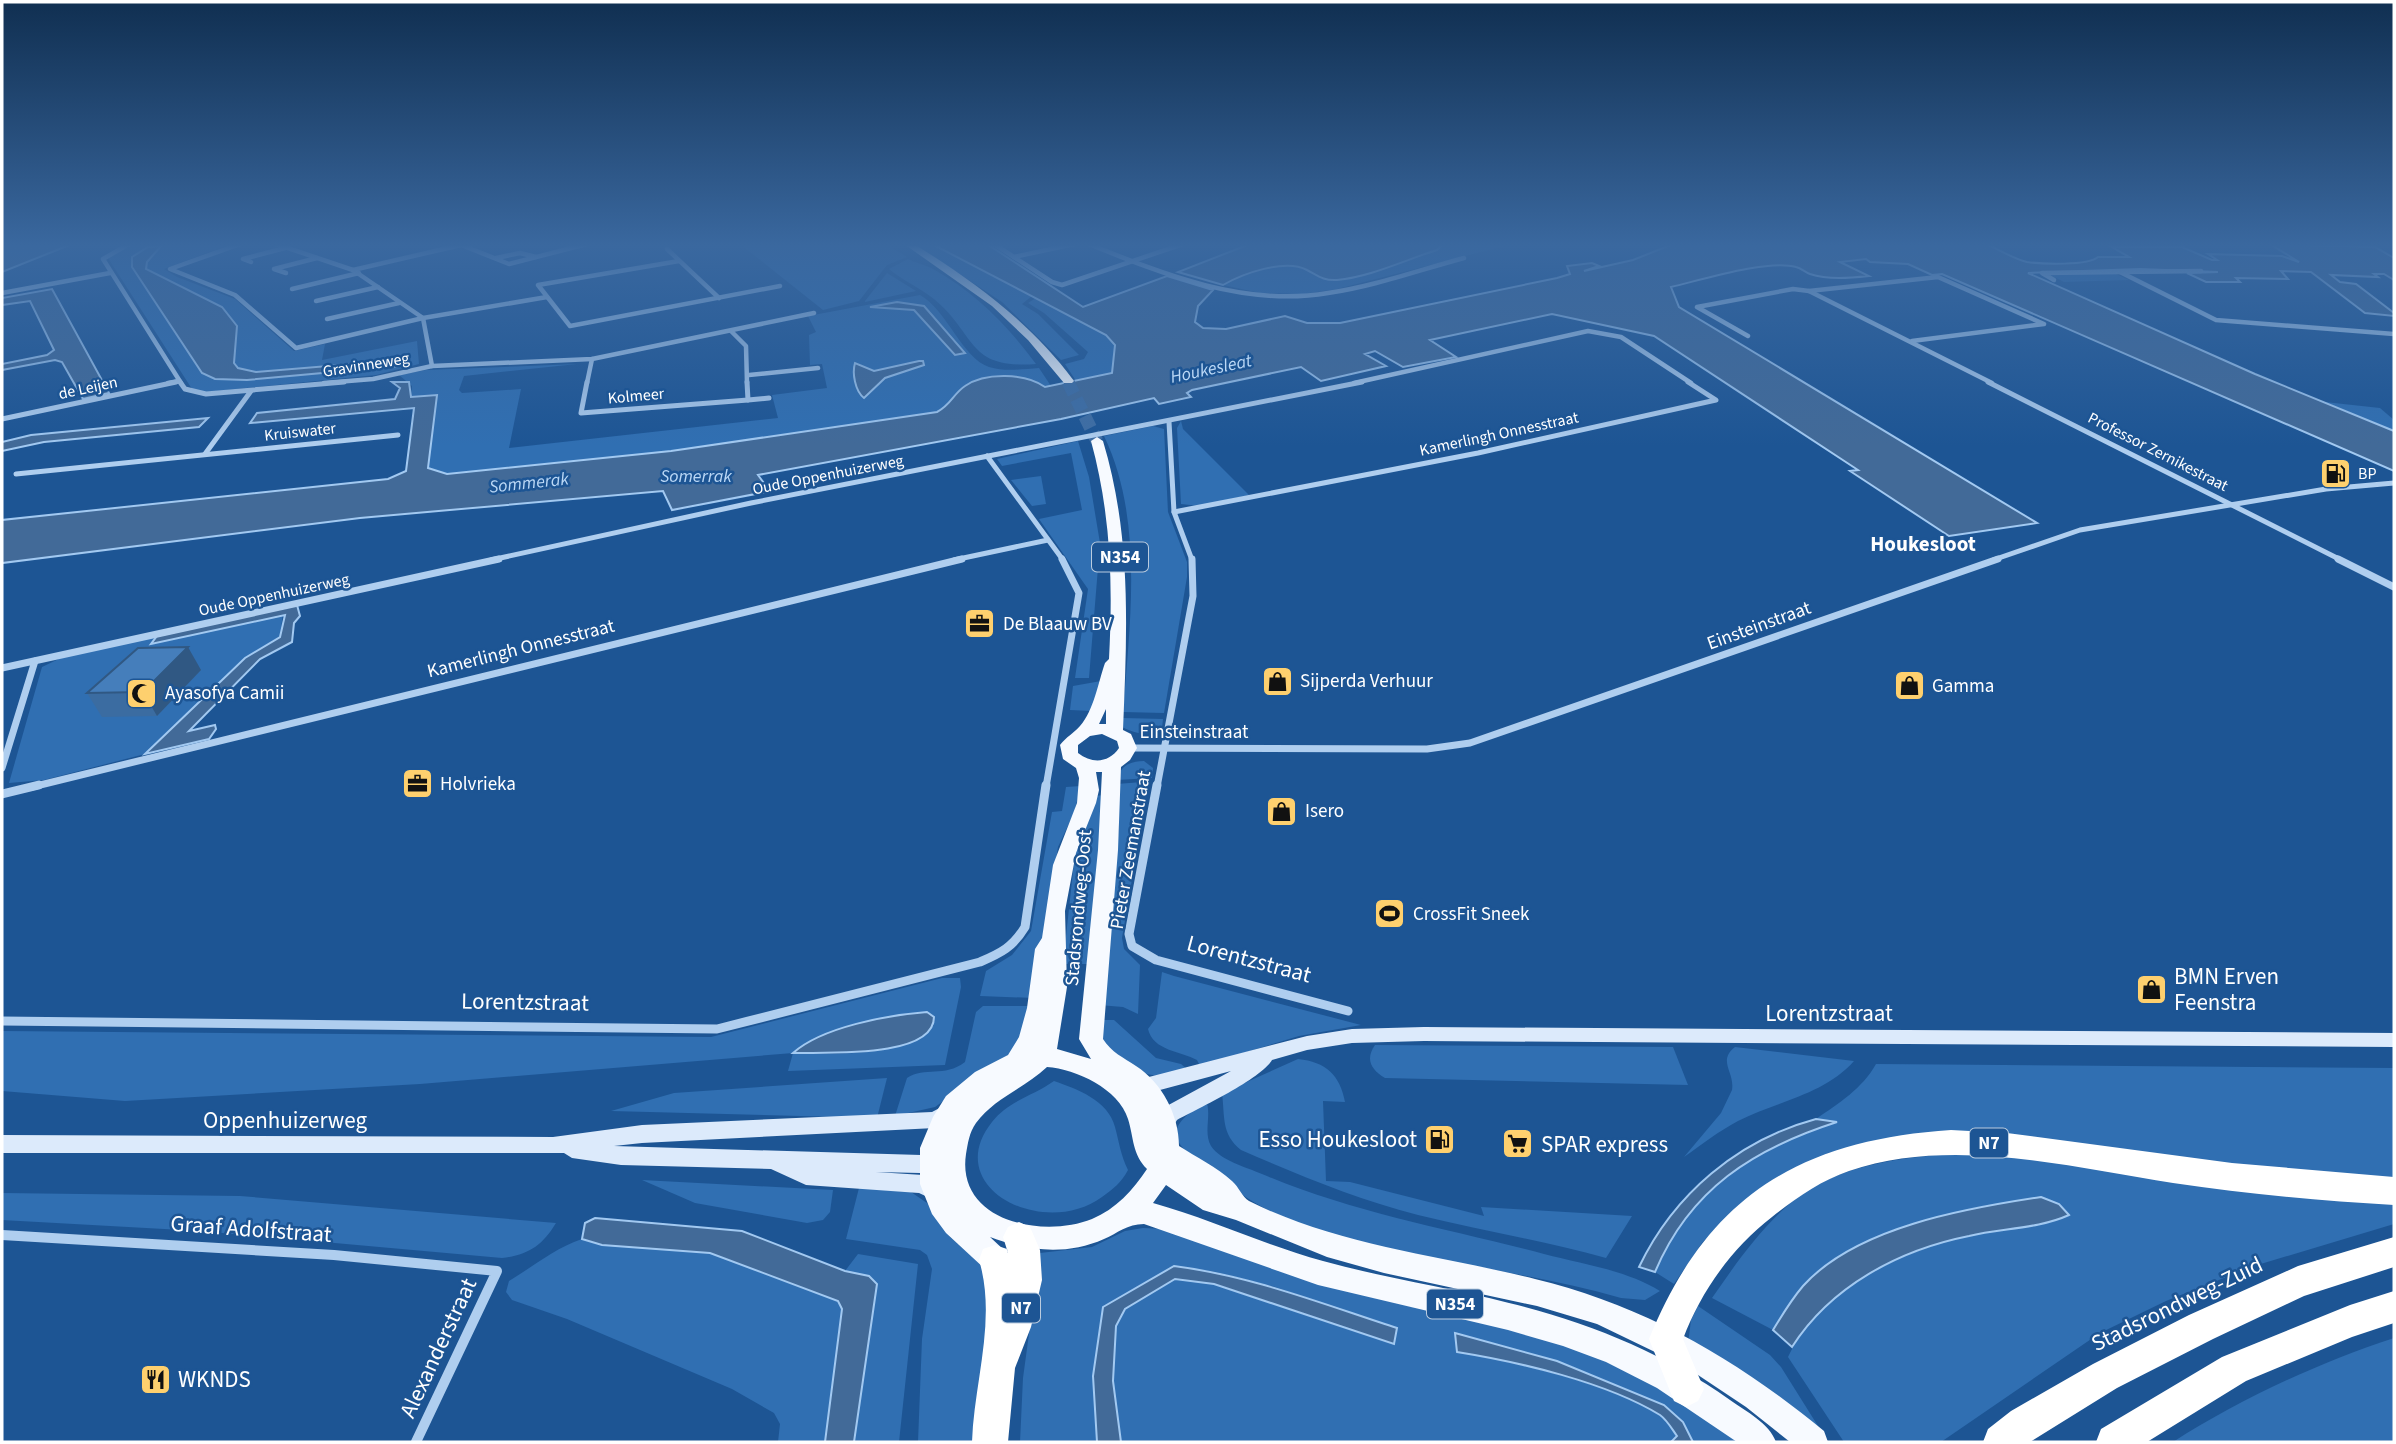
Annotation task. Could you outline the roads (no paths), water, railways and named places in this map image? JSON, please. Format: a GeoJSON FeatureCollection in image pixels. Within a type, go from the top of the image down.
{"type":"FeatureCollection","features":[{"type":"Feature","properties":{"kind":"highway","name":"N7"},"geometry":{"type":"LineString","coordinates":[[1666,1339],[1686,1296],[1714,1251],[1765,1200],[1823,1167],[1882,1149],[1919,1143],[1999,1143],[2176,1170],[2394,1191]]}},
{"type":"Feature","properties":{"kind":"highway","name":"N7"},"geometry":{"type":"LineString","coordinates":[[995,1376],[1021,1314],[1026,1249],[1019,1237]]}},
{"type":"Feature","properties":{"kind":"highway","name":"Stadsrondweg-Zuid"},"geometry":{"type":"LineString","coordinates":[[2001,1442],[2024,1424],[2105,1376],[2201,1327],[2298,1282],[2394,1252]]}},
{"type":"Feature","properties":{"kind":"highway","name":"N7"},"geometry":{"type":"LineString","coordinates":[[990,1442],[1004,1301],[1002,1276],[995,1260]]}},
{"type":"Feature","properties":{"kind":"highway"},"geometry":{"type":"LineString","coordinates":[[2114,1442],[2234,1370],[2350,1321],[2394,1307]]}},
{"type":"Feature","properties":{"kind":"highway"},"geometry":{"type":"LineString","coordinates":[[1666,1339],[1686,1389]]}},
{"type":"Feature","properties":{"kind":"main road"},"geometry":{"type":"LineString","coordinates":[[1006,311],[1032,335],[1068,381]]}},
{"type":"Feature","properties":{"kind":"main road","name":"N354"},"geometry":{"type":"LineString","coordinates":[[1097,441],[1111,484],[1119,537],[1120,601],[1114,732]]}},
{"type":"Feature","properties":{"kind":"main road","name":"N354"},"geometry":{"type":"LineString","coordinates":[[1084,765],[1072,758],[1068,748],[1072,739],[1085,732],[1096,714],[1116,657]]}},
{"type":"Feature","properties":{"kind":"main road"},"geometry":{"type":"LineString","coordinates":[[1084,765],[1112,764],[1123,757],[1128,748],[1125,738],[1114,732],[1085,732]]}},
{"type":"Feature","properties":{"kind":"main road","name":"Stadsrondweg-Oost"},"geometry":{"type":"LineString","coordinates":[[1112,764],[1108,850],[1091,1039],[1098,1054],[1135,1089]]}},
{"type":"Feature","properties":{"kind":"main road","name":"Stadsrondweg-Oost"},"geometry":{"type":"LineString","coordinates":[[1029,1059],[1026,1051],[1033,1029],[1046,949],[1053,938],[1063,861],[1088,798],[1088,772],[1084,765]]}},
{"type":"Feature","properties":{"kind":"main road"},"geometry":{"type":"LineString","coordinates":[[995,1260],[950,1219],[939,1178],[935,1138],[949,1111],[986,1076],[1029,1059],[1089,1070],[1135,1089]]}},
{"type":"Feature","properties":{"kind":"main road","name":"N354"},"geometry":{"type":"LineString","coordinates":[[939,1178],[964,1119],[985,1096],[1033,1068],[1029,1059]]}},
{"type":"Feature","properties":{"kind":"main road","name":"N354"},"geometry":{"type":"LineString","coordinates":[[1135,1089],[1164,1124],[1164,1159]]}},
{"type":"Feature","properties":{"kind":"main road","name":"N354"},"geometry":{"type":"LineString","coordinates":[[1135,1089],[1147,1152],[1164,1159],[1217,1205],[1237,1208],[1277,1227],[1357,1253],[1561,1299],[1666,1339],[1750,1391],[1813,1442]]}},
{"type":"Feature","properties":{"kind":"main road"},"geometry":{"type":"LineString","coordinates":[[939,1178],[957,1191],[975,1215],[988,1224],[1019,1237],[1038,1240],[1077,1237],[1105,1227],[1129,1212],[1151,1188],[1164,1159]]}},
{"type":"Feature","properties":{"kind":"main road","name":"N354"},"geometry":{"type":"LineString","coordinates":[[1129,1212],[1161,1217],[1338,1278],[1563,1332],[1633,1359],[1686,1389],[1761,1442]]}},
{"type":"Feature","properties":{"kind":"street"},"geometry":{"type":"LineString","coordinates":[[135,311],[179,381]]}},
{"type":"Feature","properties":{"kind":"street"},"geometry":{"type":"LineString","coordinates":[[254,311],[296,348],[461,311]]}},
{"type":"Feature","properties":{"kind":"street"},"geometry":{"type":"LineString","coordinates":[[327,318],[359,311]]}},
{"type":"Feature","properties":{"kind":"street"},"geometry":{"type":"LineString","coordinates":[[412,311],[422,318],[427,327],[432,366]]}},
{"type":"Feature","properties":{"kind":"street"},"geometry":{"type":"LineString","coordinates":[[558,311],[570,326],[648,311]]}},
{"type":"Feature","properties":{"kind":"street"},"geometry":{"type":"LineString","coordinates":[[1705,311],[1748,336]]}},
{"type":"Feature","properties":{"kind":"street","name":"Professor Zernikestraat"},"geometry":{"type":"LineString","coordinates":[[1850,311],[2394,587]]}},
{"type":"Feature","properties":{"kind":"street"},"geometry":{"type":"LineString","coordinates":[[1909,341],[2044,324],[2015,311]]}},
{"type":"Feature","properties":{"kind":"street"},"geometry":{"type":"LineString","coordinates":[[2199,311],[2216,320],[2394,334]]}},
{"type":"Feature","properties":{"kind":"street","name":"Gravinneweg"},"geometry":{"type":"LineString","coordinates":[[179,381],[190,391],[206,394],[373,379],[432,366],[592,359],[814,313]]}},
{"type":"Feature","properties":{"kind":"street"},"geometry":{"type":"LineString","coordinates":[[731,331],[746,346],[748,400]]}},
{"type":"Feature","properties":{"kind":"street","name":"Oude Oppenhuizerweg"},"geometry":{"type":"LineString","coordinates":[[2,668],[751,503],[1437,367],[1588,331],[1621,337]]}},
{"type":"Feature","properties":{"kind":"street","name":"Kamerlingh Onnesstraat"},"geometry":{"type":"LineString","coordinates":[[1174,512],[1464,456],[1716,400],[1621,337]]}},
{"type":"Feature","properties":{"kind":"street","name":"Kolmeer"},"geometry":{"type":"LineString","coordinates":[[592,359],[581,413],[769,398]]}},
{"type":"Feature","properties":{"kind":"street"},"geometry":{"type":"LineString","coordinates":[[749,375],[818,368]]}},
{"type":"Feature","properties":{"kind":"street","name":"de Leijen"},"geometry":{"type":"LineString","coordinates":[[2,419],[179,381]]}},
{"type":"Feature","properties":{"kind":"street"},"geometry":{"type":"LineString","coordinates":[[205,454],[251,391]]}},
{"type":"Feature","properties":{"kind":"street","name":"Pieter Zeemanstraat"},"geometry":{"type":"LineString","coordinates":[[1139,951],[1132,946],[1129,934],[1194,596],[1192,558],[1174,512],[1169,422]]}},
{"type":"Feature","properties":{"kind":"street","name":"Kruiswater"},"geometry":{"type":"LineString","coordinates":[[16,474],[398,435]]}},
{"type":"Feature","properties":{"kind":"street"},"geometry":{"type":"LineString","coordinates":[[988,456],[1048,540]]}},
{"type":"Feature","properties":{"kind":"street","name":"Einsteinstraat"},"geometry":{"type":"LineString","coordinates":[[1128,748],[1427,749],[1470,743],[2080,530],[2352,485],[2394,483]]}},
{"type":"Feature","properties":{"kind":"street","name":"Kamerlingh Onnesstraat"},"geometry":{"type":"LineString","coordinates":[[2,794],[909,570],[1048,540]]}},
{"type":"Feature","properties":{"kind":"street","name":"Lorentzstraat"},"geometry":{"type":"LineString","coordinates":[[2,1021],[717,1029],[980,962],[1004,952],[1016,942],[1025,928],[1054,731],[1079,593],[1077,584],[1048,540]]}},
{"type":"Feature","properties":{"kind":"street"},"geometry":{"type":"LineString","coordinates":[[2,768],[35,661]]}},
{"type":"Feature","properties":{"kind":"street","name":"Lorentzstraat"},"geometry":{"type":"LineString","coordinates":[[1139,951],[1156,960],[1348,1011]]}},
{"type":"Feature","properties":{"kind":"street","name":"Lorentzstraat"},"geometry":{"type":"LineString","coordinates":[[1135,1089],[1267,1056],[1307,1043],[1352,1036],[1424,1034],[2394,1040]]}},
{"type":"Feature","properties":{"kind":"street","name":"Lorentzstraat"},"geometry":{"type":"LineString","coordinates":[[1164,1124],[1170,1114],[1244,1073],[1267,1056]]}},
{"type":"Feature","properties":{"kind":"street","name":"Oppenhuizerweg"},"geometry":{"type":"LineString","coordinates":[[6,1142],[553,1146],[642,1135],[935,1120],[949,1111]]}},
{"type":"Feature","properties":{"kind":"street","name":"Oppenhuizerweg"},"geometry":{"type":"LineString","coordinates":[[553,1146],[621,1156],[770,1160],[806,1176],[923,1184],[939,1178]]}},
{"type":"Feature","properties":{"kind":"street","name":"Graaf Adolfstraat"},"geometry":{"type":"LineString","coordinates":[[2,1235],[334,1255],[497,1271]]}},
{"type":"Feature","properties":{"kind":"street","name":"Alexanderstraat"},"geometry":{"type":"LineString","coordinates":[[416,1442],[497,1271]]}},
{"type":"Feature","properties":{"kind":"water"},"geometry":{"type":"Polygon","coordinates":[[[35,311],[64,311],[109,393],[83,399],[62,362],[55,360],[2,370],[2,364],[47,355],[54,350],[35,311]]]}},
{"type":"Feature","properties":{"kind":"water"},"geometry":{"type":"Polygon","coordinates":[[[161,311],[225,311],[237,326],[234,363],[238,368],[256,372],[400,360],[399,366],[247,380],[215,379],[202,373],[161,311]]]}},
{"type":"Feature","properties":{"kind":"water"},"geometry":{"type":"Polygon","coordinates":[[[915,311],[929,311],[965,353],[955,355],[915,311]]]}},
{"type":"Feature","properties":{"kind":"water"},"geometry":{"type":"Polygon","coordinates":[[[1061,311],[1197,311],[1195,322],[1203,328],[1226,329],[1285,316],[1307,323],[1340,323],[1396,311],[1686,311],[2037,523],[1949,536],[1850,471],[1858,470],[1654,336],[1552,314],[1430,340],[1456,357],[1403,367],[1375,351],[1365,354],[1386,366],[1321,381],[1301,367],[1192,390],[1187,393],[1191,397],[1159,404],[1154,398],[1061,419],[758,475],[769,490],[766,492],[672,510],[663,491],[360,518],[2,563],[2,520],[388,479],[406,471],[414,408],[250,423],[257,413],[395,399],[400,388],[392,382],[409,382],[411,397],[437,395],[428,468],[447,474],[671,451],[937,412],[965,386],[983,378],[1017,377],[1045,387],[1112,373],[1115,345],[1106,335],[1061,311]]]}},
{"type":"Feature","properties":{"kind":"water"},"geometry":{"type":"Polygon","coordinates":[[[2028,311],[2114,311],[2255,374],[2394,431],[2394,471],[2028,311]]]}},
{"type":"Feature","properties":{"kind":"water"},"geometry":{"type":"Polygon","coordinates":[[[2363,311],[2392,311],[2394,316],[2363,311]]]}},
{"type":"Feature","properties":{"kind":"water"},"geometry":{"type":"Polygon","coordinates":[[[923,361],[924,365],[885,378],[864,398],[858,391],[854,377],[855,363],[874,371],[923,361]]]}},
{"type":"Feature","properties":{"kind":"water"},"geometry":{"type":"Polygon","coordinates":[[[208,418],[199,427],[44,442],[2,451],[2,442],[31,435],[208,418]]]}},
{"type":"Feature","properties":{"kind":"water"},"geometry":{"type":"Polygon","coordinates":[[[297,605],[300,616],[294,623],[292,642],[260,659],[189,731],[215,725],[216,729],[209,739],[145,754],[245,658],[280,637],[285,615],[151,644],[157,636],[297,605]]]}},
{"type":"Feature","properties":{"kind":"water"},"geometry":{"type":"Polygon","coordinates":[[[927,1012],[934,1017],[929,1031],[898,1047],[851,1052],[793,1053],[805,1044],[838,1029],[875,1019],[927,1012]]]}},
{"type":"Feature","properties":{"kind":"water"},"geometry":{"type":"Polygon","coordinates":[[[1816,1119],[1837,1122],[1778,1145],[1728,1176],[1686,1217],[1655,1272],[1639,1267],[1670,1216],[1711,1174],[1760,1141],[1787,1128],[1816,1119]]]}},
{"type":"Feature","properties":{"kind":"water"},"geometry":{"type":"Polygon","coordinates":[[[2041,1197],[2059,1204],[2069,1215],[2045,1223],[1943,1242],[1893,1261],[1869,1274],[1826,1306],[1792,1347],[1773,1330],[1803,1286],[1825,1266],[1852,1249],[1882,1235],[1947,1214],[2041,1197]]]}},
{"type":"Feature","properties":{"kind":"water"},"geometry":{"type":"Polygon","coordinates":[[[595,1218],[742,1231],[845,1271],[869,1276],[877,1284],[854,1442],[825,1442],[842,1309],[838,1301],[710,1253],[602,1245],[582,1239],[585,1223],[595,1218]]]}},
{"type":"Feature","properties":{"kind":"water"},"geometry":{"type":"Polygon","coordinates":[[[1174,1266],[1259,1284],[1397,1328],[1394,1344],[1214,1284],[1175,1279],[1125,1309],[1116,1326],[1113,1381],[1121,1442],[1097,1442],[1093,1376],[1103,1307],[1174,1266]]]}},
{"type":"Feature","properties":{"kind":"water"},"geometry":{"type":"Polygon","coordinates":[[[1455,1333],[1557,1361],[1664,1405],[1683,1422],[1693,1442],[1671,1442],[1677,1436],[1663,1417],[1638,1403],[1588,1383],[1507,1361],[1457,1352],[1455,1333]]]}},
{"type":"Feature","properties":{"kind":"tunnel"},"geometry":{"type":"LineString","coordinates":[[1068,382],[1097,441]]}},
{"type":"Feature","properties":{"kind":"place","name":"BP"},"geometry":{"type":"Point","coordinates":[2335,474]}},
{"type":"Feature","properties":{"kind":"place","name":"De Blaauw BV"},"geometry":{"type":"Point","coordinates":[980,624]}},
{"type":"Feature","properties":{"kind":"place","name":"Sijperda Verhuur"},"geometry":{"type":"Point","coordinates":[1277,681]}},
{"type":"Feature","properties":{"kind":"place","name":"Gamma"},"geometry":{"type":"Point","coordinates":[1909,686]}},
{"type":"Feature","properties":{"kind":"place","name":"Ayasofya Camii"},"geometry":{"type":"Point","coordinates":[142,693]}},
{"type":"Feature","properties":{"kind":"place","name":"Holvrieka"},"geometry":{"type":"Point","coordinates":[417,784]}},
{"type":"Feature","properties":{"kind":"place","name":"Isero"},"geometry":{"type":"Point","coordinates":[1282,811]}},
{"type":"Feature","properties":{"kind":"place","name":"CrossFit Sneek"},"geometry":{"type":"Point","coordinates":[1390,914]}},
{"type":"Feature","properties":{"kind":"place","name":"BMN Erven Feenstra"},"geometry":{"type":"Point","coordinates":[2151,989]}},
{"type":"Feature","properties":{"kind":"place","name":"Esso Houkesloot"},"geometry":{"type":"Point","coordinates":[1440,1139]}},
{"type":"Feature","properties":{"kind":"place","name":"SPAR express"},"geometry":{"type":"Point","coordinates":[1518,1144]}},
{"type":"Feature","properties":{"kind":"place","name":"WKNDS"},"geometry":{"type":"Point","coordinates":[155,1379]}},
{"type":"Feature","properties":{"kind":"district","name":"Houkesloot"},"geometry":{"type":"Point","coordinates":[1923,544]}},
{"type":"Feature","properties":{"kind":"water label","name":"Houkesleat"},"geometry":{"type":"Point","coordinates":[1211,369]}},
{"type":"Feature","properties":{"kind":"water label","name":"Somerrak"},"geometry":{"type":"Point","coordinates":[696,476]}},
{"type":"Feature","properties":{"kind":"water label","name":"Sommerak"},"geometry":{"type":"Point","coordinates":[529,483]}}]}
